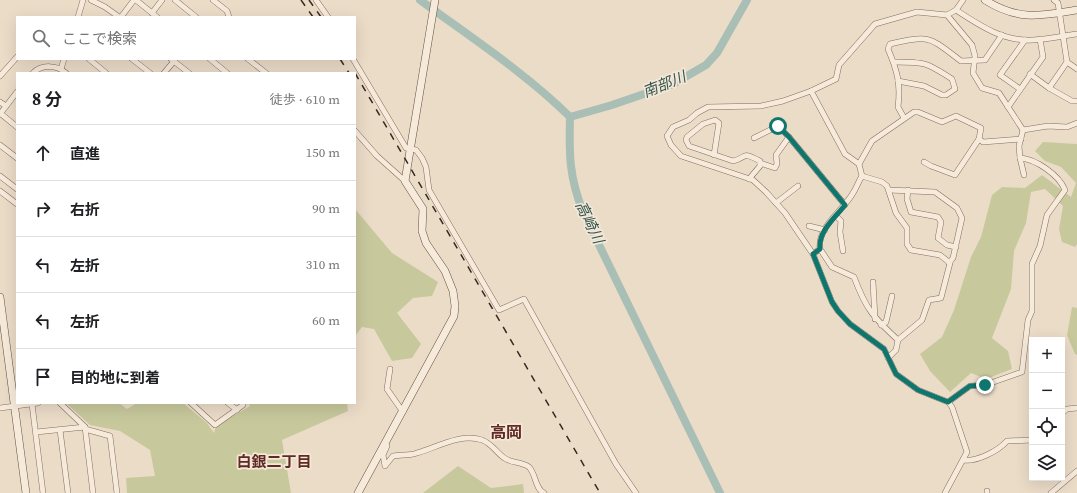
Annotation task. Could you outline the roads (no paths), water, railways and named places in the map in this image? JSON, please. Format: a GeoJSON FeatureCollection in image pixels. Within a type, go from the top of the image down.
{"type":"FeatureCollection","features":[{"type":"Feature","properties":{"kind":"street"},"geometry":{"type":"LineString","coordinates":[[78,16],[83,0]]}},
{"type":"Feature","properties":{"kind":"street"},"geometry":{"type":"LineString","coordinates":[[90,0],[105,7],[118,16]]}},
{"type":"Feature","properties":{"kind":"street"},"geometry":{"type":"LineString","coordinates":[[121,16],[135,0],[156,16]]}},
{"type":"Feature","properties":{"kind":"street"},"geometry":{"type":"LineString","coordinates":[[152,13],[162,0]]}},
{"type":"Feature","properties":{"kind":"street"},"geometry":{"type":"LineString","coordinates":[[175,0],[195,16]]}},
{"type":"Feature","properties":{"kind":"street"},"geometry":{"type":"LineString","coordinates":[[213,0],[227,11],[229,16]]}},
{"type":"Feature","properties":{"kind":"street"},"geometry":{"type":"LineString","coordinates":[[316,0],[327,16]]}},
{"type":"Feature","properties":{"kind":"street"},"geometry":{"type":"LineString","coordinates":[[405,181],[435,0]]}},
{"type":"Feature","properties":{"kind":"street"},"geometry":{"type":"LineString","coordinates":[[945,493],[967,452],[948,402],[912,386],[896,374],[884,349],[850,324],[838,311],[832,302],[813,254],[776,203],[766,192],[749,179],[681,156],[671,145],[667,136],[669,131],[708,107],[761,106],[783,101],[811,91],[836,79],[840,66],[875,24],[917,12],[948,15],[956,10],[963,0]]}},
{"type":"Feature","properties":{"kind":"street"},"geometry":{"type":"LineString","coordinates":[[985,0],[999,9],[1023,16],[1044,15],[1077,10]]}},
{"type":"Feature","properties":{"kind":"street"},"geometry":{"type":"LineString","coordinates":[[1054,0],[1058,3],[1067,62],[1077,69]]}},
{"type":"Feature","properties":{"kind":"street"},"geometry":{"type":"LineString","coordinates":[[956,10],[980,26],[1002,35],[1025,40],[1077,34]]}},
{"type":"Feature","properties":{"kind":"street"},"geometry":{"type":"LineString","coordinates":[[948,15],[972,45],[975,60],[973,73],[982,88],[999,93],[1023,130],[1020,158],[1024,175]]}},
{"type":"Feature","properties":{"kind":"street"},"geometry":{"type":"LineString","coordinates":[[904,118],[898,107],[900,89],[894,62],[888,49],[889,46],[920,37],[937,42],[961,61],[985,60],[1002,35]]}},
{"type":"Feature","properties":{"kind":"street"},"geometry":{"type":"LineString","coordinates":[[1008,107],[1042,57],[1040,39]]}},
{"type":"Feature","properties":{"kind":"street"},"geometry":{"type":"LineString","coordinates":[[1020,89],[1000,75],[1025,40]]}},
{"type":"Feature","properties":{"kind":"street"},"geometry":{"type":"LineString","coordinates":[[0,76],[16,58]]}},
{"type":"Feature","properties":{"kind":"street"},"geometry":{"type":"LineString","coordinates":[[61,69],[64,60]]}},
{"type":"Feature","properties":{"kind":"street"},"geometry":{"type":"LineString","coordinates":[[90,60],[105,72]]}},
{"type":"Feature","properties":{"kind":"street"},"geometry":{"type":"LineString","coordinates":[[133,60],[149,72]]}},
{"type":"Feature","properties":{"kind":"street"},"geometry":{"type":"LineString","coordinates":[[165,72],[174,60],[188,72]]}},
{"type":"Feature","properties":{"kind":"street"},"geometry":{"type":"LineString","coordinates":[[211,60],[227,72]]}},
{"type":"Feature","properties":{"kind":"street"},"geometry":{"type":"LineString","coordinates":[[249,60],[265,72]]}},
{"type":"Feature","properties":{"kind":"street"},"geometry":{"type":"LineString","coordinates":[[354,60],[406,148],[416,150],[422,158],[426,167],[429,190],[499,310],[524,299],[616,464],[636,493]]}},
{"type":"Feature","properties":{"kind":"street"},"geometry":{"type":"LineString","coordinates":[[894,62],[928,64],[952,79],[955,89],[946,95],[942,95],[924,86],[898,81]]}},
{"type":"Feature","properties":{"kind":"street"},"geometry":{"type":"LineString","coordinates":[[1049,88],[1067,62]]}},
{"type":"Feature","properties":{"kind":"street"},"geometry":{"type":"LineString","coordinates":[[34,72],[40,68],[47,67],[61,69],[65,72]]}},
{"type":"Feature","properties":{"kind":"street"},"geometry":{"type":"LineString","coordinates":[[1030,74],[1049,88],[1072,101],[1077,101]]}},
{"type":"Feature","properties":{"kind":"street"},"geometry":{"type":"LineString","coordinates":[[811,91],[845,154],[859,164],[862,176],[845,205],[827,224],[820,244],[820,249],[832,267],[854,277],[862,300],[875,319],[898,340]]}},
{"type":"Feature","properties":{"kind":"street"},"geometry":{"type":"LineString","coordinates":[[16,94],[0,113],[16,126]]}},
{"type":"Feature","properties":{"kind":"street"},"geometry":{"type":"LineString","coordinates":[[0,102],[6,106]]}},
{"type":"Feature","properties":{"kind":"street"},"geometry":{"type":"LineString","coordinates":[[859,164],[872,141],[914,112],[918,112],[942,122],[956,116],[981,128],[979,139],[955,175],[924,162]]}},
{"type":"Feature","properties":{"kind":"street"},"geometry":{"type":"LineString","coordinates":[[714,155],[719,123],[716,120],[703,124],[686,140],[690,146],[714,155],[733,161],[742,155],[748,155],[760,161],[760,163],[774,168],[777,164],[776,155],[789,137]]}},
{"type":"Feature","properties":{"kind":"street"},"geometry":{"type":"LineString","coordinates":[[1023,130],[1048,126],[1067,127],[1077,123]]}},
{"type":"Feature","properties":{"kind":"street"},"geometry":{"type":"LineString","coordinates":[[754,138],[778,126],[789,137],[845,205]]}},
{"type":"Feature","properties":{"kind":"street"},"geometry":{"type":"LineString","coordinates":[[356,132],[377,156],[405,181],[423,209],[422,231],[426,243],[445,271],[453,291],[455,306],[454,316],[403,412],[386,438],[358,493]]}},
{"type":"Feature","properties":{"kind":"street"},"geometry":{"type":"LineString","coordinates":[[979,139],[983,142],[1021,139]]}},
{"type":"Feature","properties":{"kind":"street"},"geometry":{"type":"LineString","coordinates":[[1,148],[16,157]]}},
{"type":"Feature","properties":{"kind":"street"},"geometry":{"type":"LineString","coordinates":[[948,402],[970,386],[985,385],[1022,372],[1028,320],[1032,311],[1032,264],[1040,246],[1047,215],[1065,190],[1062,184],[1032,160],[1020,158]]}},
{"type":"Feature","properties":{"kind":"street"},"geometry":{"type":"LineString","coordinates":[[749,179],[760,166],[760,163]]}},
{"type":"Feature","properties":{"kind":"street"},"geometry":{"type":"LineString","coordinates":[[0,176],[16,188]]}},
{"type":"Feature","properties":{"kind":"street"},"geometry":{"type":"LineString","coordinates":[[862,176],[884,183],[889,190],[896,213],[907,228],[909,247],[916,252],[940,255],[949,263]]}},
{"type":"Feature","properties":{"kind":"street"},"geometry":{"type":"LineString","coordinates":[[776,203],[798,186]]}},
{"type":"Feature","properties":{"kind":"street"},"geometry":{"type":"LineString","coordinates":[[888,358],[896,350],[898,340],[922,320],[929,300],[941,298],[950,266],[949,263],[953,258],[956,247],[962,218],[957,208],[935,192],[889,190]]}},
{"type":"Feature","properties":{"kind":"street"},"geometry":{"type":"LineString","coordinates":[[908,190],[907,199],[911,212],[940,219],[938,238],[947,245],[956,247]]}},
{"type":"Feature","properties":{"kind":"street"},"geometry":{"type":"LineString","coordinates":[[0,191],[16,203]]}},
{"type":"Feature","properties":{"kind":"street"},"geometry":{"type":"LineString","coordinates":[[836,216],[841,221],[840,232],[843,251]]}},
{"type":"Feature","properties":{"kind":"street"},"geometry":{"type":"LineString","coordinates":[[809,226],[825,230]]}},
{"type":"Feature","properties":{"kind":"street"},"geometry":{"type":"LineString","coordinates":[[813,254],[820,249]]}},
{"type":"Feature","properties":{"kind":"street"},"geometry":{"type":"LineString","coordinates":[[873,282],[875,319]]}},
{"type":"Feature","properties":{"kind":"street"},"geometry":{"type":"LineString","coordinates":[[881,325],[886,322],[892,296]]}},
{"type":"Feature","properties":{"kind":"street"},"geometry":{"type":"LineString","coordinates":[[0,297],[26,493]]}},
{"type":"Feature","properties":{"kind":"street"},"geometry":{"type":"LineString","coordinates":[[390,369],[387,389],[403,412]]}},
{"type":"Feature","properties":{"kind":"street"},"geometry":{"type":"LineString","coordinates":[[0,408],[28,404]]}},
{"type":"Feature","properties":{"kind":"street"},"geometry":{"type":"LineString","coordinates":[[35,404],[36,432],[43,493]]}},
{"type":"Feature","properties":{"kind":"street"},"geometry":{"type":"LineString","coordinates":[[61,404],[85,428],[93,493]]}},
{"type":"Feature","properties":{"kind":"street"},"geometry":{"type":"LineString","coordinates":[[192,404],[215,424],[237,410],[243,404]]}},
{"type":"Feature","properties":{"kind":"street"},"geometry":{"type":"LineString","coordinates":[[229,404],[237,410]]}},
{"type":"Feature","properties":{"kind":"street"},"geometry":{"type":"LineString","coordinates":[[1065,411],[1077,408]]}},
{"type":"Feature","properties":{"kind":"street"},"geometry":{"type":"LineString","coordinates":[[36,432],[85,428],[110,436],[117,493]]}},
{"type":"Feature","properties":{"kind":"street"},"geometry":{"type":"LineString","coordinates":[[60,430],[68,493]]}},
{"type":"Feature","properties":{"kind":"street"},"geometry":{"type":"LineString","coordinates":[[386,438],[387,445],[383,455],[385,466],[393,456],[418,453],[450,441],[471,438],[482,440],[492,445],[507,460],[523,464],[530,468],[540,491],[544,493]]}},
{"type":"Feature","properties":{"kind":"street"},"geometry":{"type":"LineString","coordinates":[[963,460],[969,461],[1000,448],[1008,441],[1029,440]]}},
{"type":"Feature","properties":{"kind":"street"},"geometry":{"type":"LineString","coordinates":[[1051,493],[1077,471]]}},
{"type":"Feature","properties":{"kind":"waterway","name":"高崎川"},"geometry":{"type":"LineString","coordinates":[[420,0],[517,71],[570,117],[572,176],[583,212],[720,493]]}},
{"type":"Feature","properties":{"kind":"waterway","name":"南部川"},"geometry":{"type":"LineString","coordinates":[[570,117],[612,105],[673,84],[706,65],[717,53],[747,0]]}},
{"type":"Feature","properties":{"kind":"railway"},"geometry":{"type":"LineString","coordinates":[[301,0],[312,16]]}},
{"type":"Feature","properties":{"kind":"railway"},"geometry":{"type":"LineString","coordinates":[[309,0],[320,16]]}},
{"type":"Feature","properties":{"kind":"railway"},"geometry":{"type":"LineString","coordinates":[[341,60],[348,72]]}},
{"type":"Feature","properties":{"kind":"railway"},"geometry":{"type":"LineString","coordinates":[[356,75],[600,493]]}},
{"type":"Feature","properties":{"kind":"district","name":"高岡"},"geometry":{"type":"Point","coordinates":[506,432]}},
{"type":"Feature","properties":{"kind":"district","name":"白銀二丁目"},"geometry":{"type":"Point","coordinates":[274,461]}}]}
